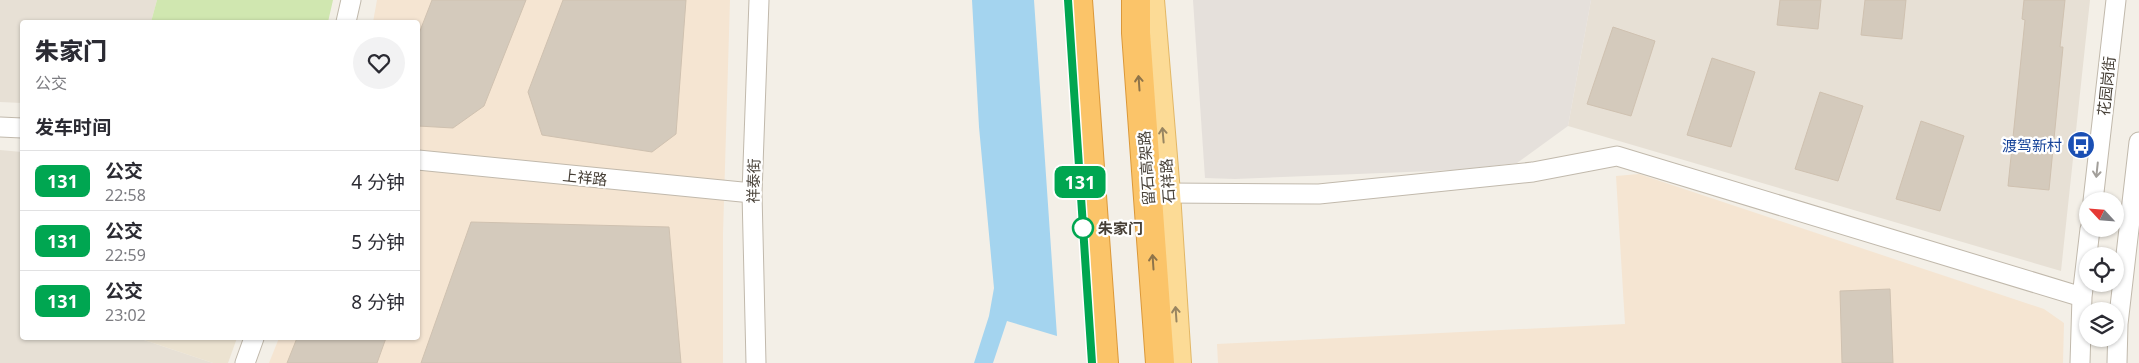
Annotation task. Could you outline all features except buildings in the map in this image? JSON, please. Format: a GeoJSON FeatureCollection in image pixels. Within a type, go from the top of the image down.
{"type":"FeatureCollection","features":[{"type":"Feature","properties":{"kind":"highway"},"geometry":{"type":"LineString","coordinates":[[1078,0],[1104,363]]}},
{"type":"Feature","properties":{"kind":"highway","name":"留石高架路"},"geometry":{"type":"LineString","coordinates":[[1134,0],[1160,363]]}},
{"type":"Feature","properties":{"kind":"main road"},"geometry":{"type":"LineString","coordinates":[[1068,0],[1092,363]]}},
{"type":"Feature","properties":{"kind":"main road","name":"石祥路"},"geometry":{"type":"LineString","coordinates":[[1152,0],[1168,193],[1179,363]]}},
{"type":"Feature","properties":{"kind":"street"},"geometry":{"type":"LineString","coordinates":[[346,20],[351,0]]}},
{"type":"Feature","properties":{"kind":"street","name":"祥泰街"},"geometry":{"type":"LineString","coordinates":[[756,363],[752,193],[759,0]]}},
{"type":"Feature","properties":{"kind":"street","name":"花园岗街"},"geometry":{"type":"LineString","coordinates":[[2094,192],[2116,0]]}},
{"type":"Feature","properties":{"kind":"street"},"geometry":{"type":"LineString","coordinates":[[0,126],[20,128]]}},
{"type":"Feature","properties":{"kind":"street"},"geometry":{"type":"LineString","coordinates":[[2117,363],[2118,324],[2139,142]]}},
{"type":"Feature","properties":{"kind":"street"},"geometry":{"type":"LineString","coordinates":[[1168,193],[1319,194],[1533,172],[1618,156],[2082,297]]}},
{"type":"Feature","properties":{"kind":"street","name":"上祥路"},"geometry":{"type":"LineString","coordinates":[[420,160],[752,193]]}},
{"type":"Feature","properties":{"kind":"street"},"geometry":{"type":"LineString","coordinates":[[2080,363],[2082,297],[2089,238]]}},
{"type":"Feature","properties":{"kind":"street"},"geometry":{"type":"LineString","coordinates":[[245,363],[253,340]]}},
{"type":"Feature","properties":{"kind":"shaded area"},"geometry":{"type":"Polygon","coordinates":[[[0,0],[157,0],[152,20],[20,20],[20,103],[0,102],[0,0]]]}},
{"type":"Feature","properties":{"kind":"shaded area"},"geometry":{"type":"Polygon","coordinates":[[[377,0],[730,0],[723,233],[723,363],[269,363],[278,340],[420,340],[420,20],[373,20],[377,0]]]}},
{"type":"Feature","properties":{"kind":"shaded area"},"geometry":{"type":"Polygon","coordinates":[[[1193,0],[1591,0],[1568,126],[1517,163],[1457,170],[1235,179],[1205,178],[1193,0]]]}},
{"type":"Feature","properties":{"kind":"shaded area","name":"渡驾新村"},"geometry":{"type":"Polygon","coordinates":[[[1591,0],[2090,0],[2061,271],[1568,126],[1591,0]]]}},
{"type":"Feature","properties":{"kind":"shaded area"},"geometry":{"type":"Polygon","coordinates":[[[0,150],[20,152],[20,340],[144,340],[213,363],[0,363],[0,150]]]}},
{"type":"Feature","properties":{"kind":"shaded area"},"geometry":{"type":"Polygon","coordinates":[[[1639,174],[2044,309],[2064,323],[2063,363],[1218,363],[1217,344],[1625,324],[1616,176],[1639,174]]]}},
{"type":"Feature","properties":{"kind":"shaded area"},"geometry":{"type":"Polygon","coordinates":[[[144,340],[236,340],[228,363],[213,363],[144,340]]]}},
{"type":"Feature","properties":{"kind":"green space"},"geometry":{"type":"Polygon","coordinates":[[[157,0],[333,0],[328,20],[152,20],[157,0]]]}},
{"type":"Feature","properties":{"kind":"water"},"geometry":{"type":"Polygon","coordinates":[[[972,0],[1034,0],[1057,336],[1007,321],[993,363],[974,363],[989,316],[994,288],[979,127],[972,0]]]}},
{"type":"Feature","properties":{"kind":"bus line","name":"131"},"geometry":{"type":"LineString","coordinates":[[1068,0],[1092,363]]}},
{"type":"Feature","properties":{"kind":"place","name":"渡驾新村"},"geometry":{"type":"Point","coordinates":[2081,145]}},
{"type":"Feature","properties":{"kind":"place","name":"朱家门"},"geometry":{"type":"Point","coordinates":[1083,228]}}]}
